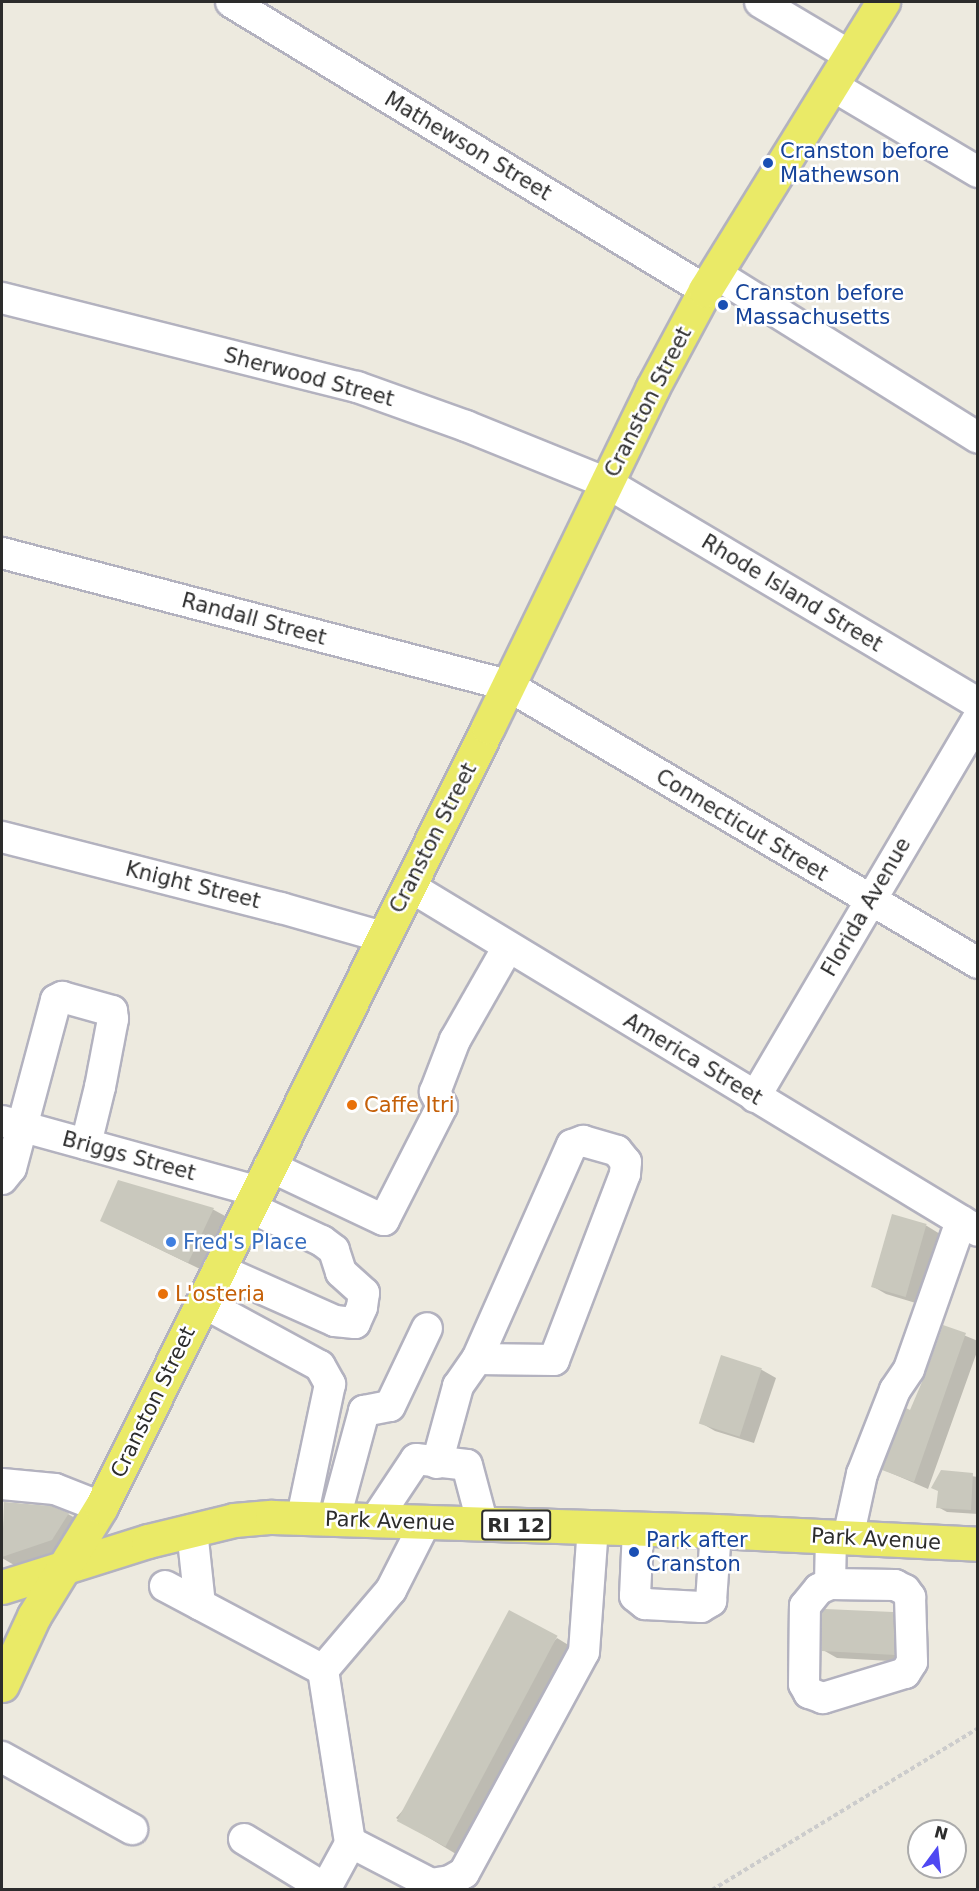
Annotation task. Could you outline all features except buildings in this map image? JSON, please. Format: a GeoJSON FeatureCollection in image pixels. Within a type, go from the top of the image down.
{"type":"FeatureCollection","features":[{"type":"Feature","properties":{"kind":"main road","name":"Cranston Street"},"geometry":{"type":"LineString","coordinates":[[2,1685],[34,1616],[101,1507],[652,389],[710,282],[883,2]]}},
{"type":"Feature","properties":{"kind":"main road","name":"Park Avenue"},"geometry":{"type":"LineString","coordinates":[[61,1570],[148,1541],[234,1520],[302,1517],[483,1525],[717,1531],[978,1544]]}},
{"type":"Feature","properties":{"kind":"main road","name":"RI 12"},"geometry":{"type":"LineString","coordinates":[[2,1587],[61,1570]]}},
{"type":"Feature","properties":{"kind":"street","name":"Mathewson Street"},"geometry":{"type":"LineString","coordinates":[[231,2],[978,438]]}},
{"type":"Feature","properties":{"kind":"street"},"geometry":{"type":"LineString","coordinates":[[760,2],[851,56]]}},
{"type":"Feature","properties":{"kind":"street"},"geometry":{"type":"LineString","coordinates":[[833,86],[978,172]]}},
{"type":"Feature","properties":{"kind":"street","name":"Sherwood Street"},"geometry":{"type":"LineString","coordinates":[[2,298],[357,387],[466,426],[607,483]]}},
{"type":"Feature","properties":{"kind":"street","name":"Rhode Island Street"},"geometry":{"type":"LineString","coordinates":[[607,483],[978,703]]}},
{"type":"Feature","properties":{"kind":"street","name":"Randall Street"},"geometry":{"type":"LineString","coordinates":[[2,553],[507,685]]}},
{"type":"Feature","properties":{"kind":"street","name":"Connecticut Street"},"geometry":{"type":"LineString","coordinates":[[507,685],[978,963]]}},
{"type":"Feature","properties":{"kind":"street","name":"Florida Avenue"},"geometry":{"type":"LineString","coordinates":[[755,1097],[978,718]]}},
{"type":"Feature","properties":{"kind":"street","name":"Knight Street"},"geometry":{"type":"LineString","coordinates":[[2,837],[281,908],[383,937]]}},
{"type":"Feature","properties":{"kind":"street","name":"America Street"},"geometry":{"type":"LineString","coordinates":[[409,886],[969,1226]]}},
{"type":"Feature","properties":{"kind":"street"},"geometry":{"type":"LineString","coordinates":[[258,1188],[384,1220],[442,1107],[435,1092],[455,1040],[508,947]]}},
{"type":"Feature","properties":{"kind":"street"},"geometry":{"type":"LineString","coordinates":[[2,1179],[10,1168],[12,1124],[56,1000],[62,997],[112,1011],[113,1019],[100,1087],[86,1144]]}},
{"type":"Feature","properties":{"kind":"street","name":"Briggs Street"},"geometry":{"type":"LineString","coordinates":[[12,1124],[258,1188]]}},
{"type":"Feature","properties":{"kind":"street"},"geometry":{"type":"LineString","coordinates":[[376,1519],[426,1461],[458,1386],[477,1359],[572,1144],[584,1141],[617,1151],[626,1162],[625,1174],[554,1360],[477,1359]]}},
{"type":"Feature","properties":{"kind":"street"},"geometry":{"type":"LineString","coordinates":[[218,1269],[335,1321],[355,1323],[362,1307],[364,1293],[341,1272],[334,1250],[258,1188]]}},
{"type":"Feature","properties":{"kind":"street"},"geometry":{"type":"LineString","coordinates":[[830,1584],[840,1537],[862,1474],[895,1390],[909,1369],[969,1226]]}},
{"type":"Feature","properties":{"kind":"street"},"geometry":{"type":"LineString","coordinates":[[202,1302],[320,1366],[330,1384],[302,1517]]}},
{"type":"Feature","properties":{"kind":"street"},"geometry":{"type":"LineString","coordinates":[[335,1518],[364,1411],[390,1406],[428,1328]]}},
{"type":"Feature","properties":{"kind":"street"},"geometry":{"type":"LineString","coordinates":[[426,1461],[467,1465],[483,1525]]}},
{"type":"Feature","properties":{"kind":"street"},"geometry":{"type":"LineString","coordinates":[[2,1484],[55,1489],[101,1507]]}},
{"type":"Feature","properties":{"kind":"street"},"geometry":{"type":"LineString","coordinates":[[244,1839],[321,1886],[327,1886],[351,1842],[323,1670],[391,1590],[425,1523]]}},
{"type":"Feature","properties":{"kind":"street"},"geometry":{"type":"LineString","coordinates":[[351,1842],[431,1884],[450,1881],[464,1873],[584,1652],[593,1527]]}},
{"type":"Feature","properties":{"kind":"street"},"geometry":{"type":"LineString","coordinates":[[192,1530],[200,1605]]}},
{"type":"Feature","properties":{"kind":"street"},"geometry":{"type":"LineString","coordinates":[[638,1530],[635,1596],[645,1604],[701,1607],[711,1601],[717,1531]]}},
{"type":"Feature","properties":{"kind":"street"},"geometry":{"type":"LineString","coordinates":[[830,1584],[895,1586],[905,1590],[910,1597],[912,1662],[905,1673],[823,1698],[809,1693],[804,1684],[804,1606],[819,1589],[830,1584]]}},
{"type":"Feature","properties":{"kind":"street"},"geometry":{"type":"LineString","coordinates":[[165,1586],[323,1670]]}},
{"type":"Feature","properties":{"kind":"street"},"geometry":{"type":"LineString","coordinates":[[2,1758],[132,1829]]}},
{"type":"Feature","properties":{"kind":"path"},"geometry":{"type":"LineString","coordinates":[[712,1890],[978,1728]]}},
{"type":"Feature","properties":{"kind":"place","name":"Cranston before Mathewson"},"geometry":{"type":"Point","coordinates":[768,163]}},
{"type":"Feature","properties":{"kind":"place","name":"Cranston before Massachusetts"},"geometry":{"type":"Point","coordinates":[723,305]}},
{"type":"Feature","properties":{"kind":"place","name":"Caffe Itri"},"geometry":{"type":"Point","coordinates":[352,1105]}},
{"type":"Feature","properties":{"kind":"place","name":"Fred's Place"},"geometry":{"type":"Point","coordinates":[171,1242]}},
{"type":"Feature","properties":{"kind":"place","name":"L'osteria"},"geometry":{"type":"Point","coordinates":[163,1294]}},
{"type":"Feature","properties":{"kind":"place","name":"Park after Cranston"},"geometry":{"type":"Point","coordinates":[634,1552]}}]}
